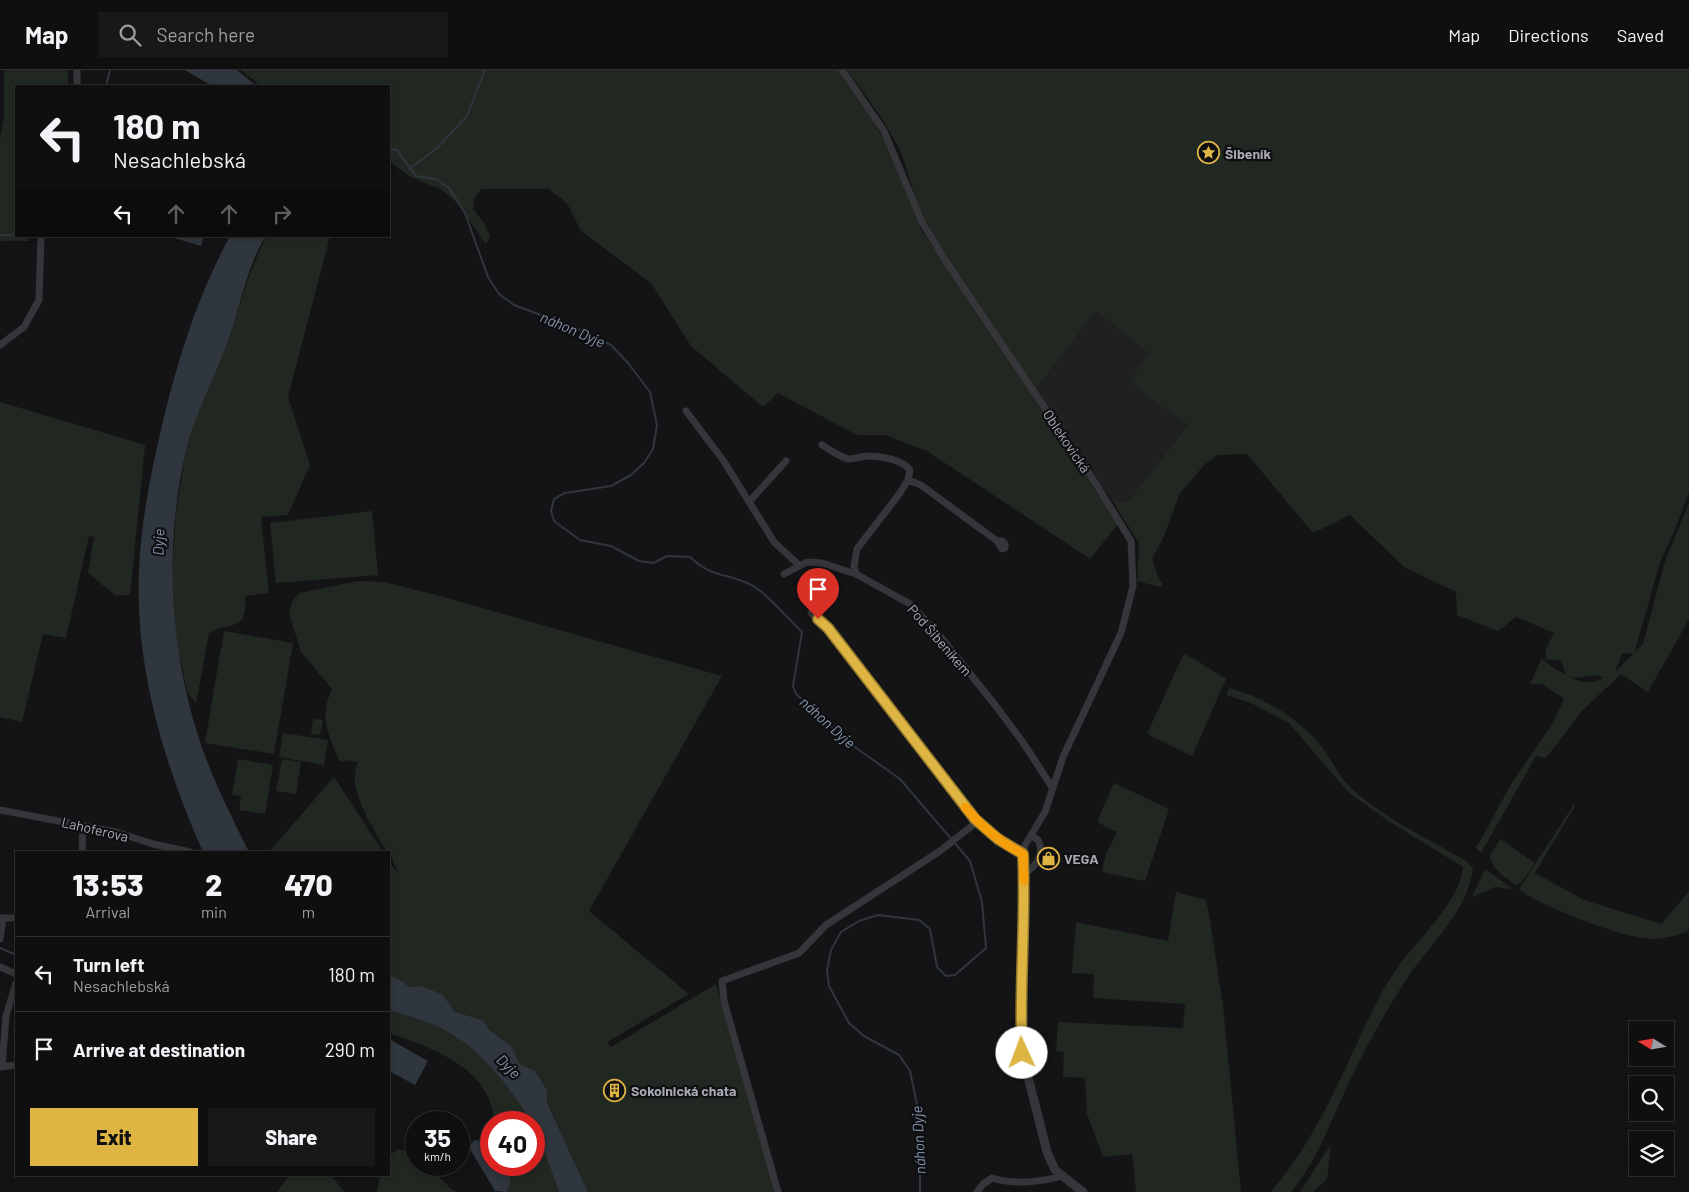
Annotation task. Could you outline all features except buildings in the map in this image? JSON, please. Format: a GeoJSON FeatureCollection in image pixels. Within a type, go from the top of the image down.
{"type":"FeatureCollection","features":[{"type":"Feature","properties":{"kind":"street"},"geometry":{"type":"LineString","coordinates":[[77,85],[78,70]]}},
{"type":"Feature","properties":{"kind":"street","name":"Oblekovická"},"geometry":{"type":"LineString","coordinates":[[842,70],[884,131],[922,222],[945,260],[1096,484],[1132,541],[1134,579],[1129,608],[1121,633],[1063,757],[1045,812],[1025,845],[1023,854],[1025,910],[1020,1009],[1022,1053],[1047,1152],[1055,1170],[1083,1192]]}},
{"type":"Feature","properties":{"kind":"street"},"geometry":{"type":"LineString","coordinates":[[0,345],[24,327],[39,300],[41,237]]}},
{"type":"Feature","properties":{"kind":"street"},"geometry":{"type":"LineString","coordinates":[[686,412],[722,460],[774,542],[799,565]]}},
{"type":"Feature","properties":{"kind":"street"},"geometry":{"type":"LineString","coordinates":[[822,445],[840,456],[851,459],[866,456],[891,460],[906,464],[910,470],[908,480],[900,493],[857,549],[854,566],[856,574]]}},
{"type":"Feature","properties":{"kind":"street"},"geometry":{"type":"LineString","coordinates":[[749,502],[786,460]]}},
{"type":"Feature","properties":{"kind":"street"},"geometry":{"type":"LineString","coordinates":[[908,480],[920,485],[997,541]]}},
{"type":"Feature","properties":{"kind":"street","name":"Pod Šibeníkem"},"geometry":{"type":"LineString","coordinates":[[784,574],[807,562],[822,563],[856,574],[910,604],[996,705],[1022,740],[1052,787]]}},
{"type":"Feature","properties":{"kind":"street"},"geometry":{"type":"LineString","coordinates":[[811,613],[828,628],[958,799],[998,839],[1023,854]]}},
{"type":"Feature","properties":{"kind":"street","name":"Lahoferova"},"geometry":{"type":"LineString","coordinates":[[0,810],[35,815],[83,827],[116,832],[153,844],[185,851]]}},
{"type":"Feature","properties":{"kind":"street"},"geometry":{"type":"LineString","coordinates":[[778,1192],[724,1001],[722,981],[799,953],[826,925],[949,844],[978,821]]}},
{"type":"Feature","properties":{"kind":"street"},"geometry":{"type":"LineString","coordinates":[[82,851],[83,827]]}},
{"type":"Feature","properties":{"kind":"street"},"geometry":{"type":"LineString","coordinates":[[1024,874],[1037,863],[1041,853],[1038,840],[1032,836]]}},
{"type":"Feature","properties":{"kind":"street"},"geometry":{"type":"LineString","coordinates":[[0,938],[2,918],[15,918]]}},
{"type":"Feature","properties":{"kind":"street"},"geometry":{"type":"LineString","coordinates":[[0,967],[15,974]]}},
{"type":"Feature","properties":{"kind":"street"},"geometry":{"type":"LineString","coordinates":[[15,986],[6,1016],[1,1067],[15,1065]]}},
{"type":"Feature","properties":{"kind":"street"},"geometry":{"type":"LineString","coordinates":[[977,1192],[982,1184],[992,1178],[1003,1182],[1034,1181],[1062,1176]]}},
{"type":"Feature","properties":{"kind":"shaded area"},"geometry":{"type":"Polygon","coordinates":[[[4,70],[68,70],[68,85],[15,85],[15,237],[29,237],[29,241],[0,241],[0,139],[4,118],[4,70]]]}},
{"type":"Feature","properties":{"kind":"shaded area"},"geometry":{"type":"Polygon","coordinates":[[[241,70],[838,70],[873,121],[893,155],[921,229],[988,330],[922,213],[896,142],[847,70],[1689,70],[1689,492],[1660,562],[1634,653],[1643,644],[1665,561],[1689,503],[1689,619],[1648,692],[1621,674],[1582,711],[1546,758],[1536,756],[1481,853],[1476,848],[1513,781],[1553,723],[1564,699],[1542,684],[1530,684],[1542,658],[1550,666],[1566,675],[1561,661],[1546,659],[1546,649],[1554,633],[1516,617],[1498,631],[1457,615],[1456,592],[1404,567],[1350,515],[1313,533],[1247,454],[1218,455],[1204,465],[1180,493],[1164,536],[1152,559],[1159,579],[1163,583],[1160,587],[1137,581],[1139,543],[1113,502],[1128,501],[1188,425],[1146,396],[1130,381],[1149,353],[1096,311],[1032,395],[1118,524],[1090,559],[927,451],[885,435],[857,435],[778,393],[763,407],[691,346],[651,283],[581,231],[567,203],[549,189],[481,189],[474,199],[473,209],[484,223],[490,237],[486,244],[456,202],[442,190],[409,176],[390,162],[390,85],[260,85],[241,70]],[[1622,653],[1615,672],[1633,654],[1622,653]],[[1597,675],[1576,678],[1568,676],[1586,682],[1604,678],[1597,675]]]}},
{"type":"Feature","properties":{"kind":"shaded area"},"geometry":{"type":"Polygon","coordinates":[[[266,237],[330,237],[288,397],[310,465],[288,515],[261,517],[269,593],[245,596],[244,616],[240,621],[209,634],[196,703],[187,692],[176,638],[172,575],[176,512],[185,455],[196,416],[219,365],[251,271],[266,237]]]}},
{"type":"Feature","properties":{"kind":"shaded area"},"geometry":{"type":"Polygon","coordinates":[[[1096,311],[1150,353],[1130,381],[1146,396],[1188,425],[1128,501],[1113,502],[1036,390],[1096,311]]]}},
{"type":"Feature","properties":{"kind":"shaded area"},"geometry":{"type":"Polygon","coordinates":[[[0,402],[145,445],[130,595],[115,595],[88,573],[94,537],[89,536],[66,638],[43,634],[22,722],[0,717],[0,402]]]}},
{"type":"Feature","properties":{"kind":"shaded area"},"geometry":{"type":"Polygon","coordinates":[[[372,511],[378,575],[276,583],[270,523],[372,511]]]}},
{"type":"Feature","properties":{"kind":"shaded area"},"geometry":{"type":"Polygon","coordinates":[[[359,581],[384,582],[440,596],[722,676],[589,911],[689,994],[607,1042],[611,1047],[716,984],[776,1192],[588,1192],[547,1101],[547,1090],[535,1071],[520,1064],[511,1046],[489,1030],[483,1020],[455,1012],[442,995],[422,986],[410,987],[397,978],[390,976],[390,862],[399,875],[390,851],[386,851],[369,821],[358,796],[355,773],[358,763],[349,760],[340,762],[329,734],[326,708],[332,689],[301,652],[289,613],[292,602],[299,593],[359,581]]]}},
{"type":"Feature","properties":{"kind":"shaded area"},"geometry":{"type":"Polygon","coordinates":[[[224,631],[293,643],[274,754],[205,743],[224,631]]]}},
{"type":"Feature","properties":{"kind":"shaded area"},"geometry":{"type":"Polygon","coordinates":[[[1184,653],[1226,679],[1192,756],[1147,734],[1184,653]]]}},
{"type":"Feature","properties":{"kind":"shaded area"},"geometry":{"type":"Polygon","coordinates":[[[1229,688],[1253,696],[1288,715],[1317,741],[1345,782],[1362,797],[1405,827],[1466,861],[1473,868],[1470,884],[1464,899],[1389,1006],[1346,1089],[1315,1155],[1291,1192],[1271,1192],[1299,1154],[1323,1114],[1386,985],[1404,959],[1445,908],[1460,881],[1463,867],[1390,822],[1349,793],[1289,723],[1251,703],[1226,695],[1229,688]]]}},
{"type":"Feature","properties":{"kind":"shaded area"},"geometry":{"type":"Polygon","coordinates":[[[313,719],[323,720],[320,735],[311,734],[313,719]]]}},
{"type":"Feature","properties":{"kind":"shaded area"},"geometry":{"type":"Polygon","coordinates":[[[283,733],[328,740],[324,765],[279,757],[283,733]]]}},
{"type":"Feature","properties":{"kind":"shaded area"},"geometry":{"type":"Polygon","coordinates":[[[238,759],[273,765],[265,814],[239,810],[241,796],[232,795],[238,759]]]}},
{"type":"Feature","properties":{"kind":"shaded area"},"geometry":{"type":"Polygon","coordinates":[[[282,759],[301,762],[296,794],[276,791],[282,759]]]}},
{"type":"Feature","properties":{"kind":"shaded area"},"geometry":{"type":"Polygon","coordinates":[[[334,777],[382,851],[270,851],[334,777]]]}},
{"type":"Feature","properties":{"kind":"shaded area"},"geometry":{"type":"Polygon","coordinates":[[[1114,783],[1169,809],[1145,881],[1102,872],[1106,854],[1117,832],[1097,822],[1114,783]]]}},
{"type":"Feature","properties":{"kind":"shaded area"},"geometry":{"type":"Polygon","coordinates":[[[1574,804],[1575,806],[1535,873],[1584,900],[1661,924],[1689,892],[1689,929],[1686,932],[1652,939],[1623,934],[1563,912],[1529,896],[1519,889],[1574,804]]]}},
{"type":"Feature","properties":{"kind":"shaded area"},"geometry":{"type":"Polygon","coordinates":[[[1500,839],[1535,863],[1521,883],[1516,885],[1500,873],[1491,861],[1490,856],[1500,839]]]}},
{"type":"Feature","properties":{"kind":"shaded area"},"geometry":{"type":"Polygon","coordinates":[[[1485,869],[1513,889],[1495,887],[1472,897],[1485,869]]]}},
{"type":"Feature","properties":{"kind":"shaded area"},"geometry":{"type":"Polygon","coordinates":[[[1176,892],[1206,900],[1223,1005],[1241,1192],[1136,1192],[1132,1154],[1103,1157],[1087,1114],[1085,1078],[1063,1077],[1064,1052],[1056,1051],[1058,1022],[1183,1028],[1185,1004],[1093,998],[1094,974],[1072,973],[1076,922],[1168,941],[1176,892]]]}},
{"type":"Feature","properties":{"kind":"shaded area"},"geometry":{"type":"Polygon","coordinates":[[[390,1010],[429,1023],[461,1040],[488,1064],[524,1111],[492,1111],[491,1103],[483,1087],[457,1063],[441,1054],[390,1033],[390,1010]]]}},
{"type":"Feature","properties":{"kind":"shaded area"},"geometry":{"type":"Polygon","coordinates":[[[1331,1144],[1327,1179],[1313,1192],[1300,1192],[1331,1144]]]}},
{"type":"Feature","properties":{"kind":"shaded area"},"geometry":{"type":"Polygon","coordinates":[[[398,1149],[405,1151],[405,1176],[438,1176],[451,1189],[457,1192],[377,1192],[380,1176],[390,1176],[390,1155],[398,1149]]]}},
{"type":"Feature","properties":{"kind":"shaded area"},"geometry":{"type":"Polygon","coordinates":[[[545,1151],[559,1192],[506,1192],[510,1185],[510,1176],[545,1176],[545,1151]]]}},
{"type":"Feature","properties":{"kind":"shaded area"},"geometry":{"type":"Polygon","coordinates":[[[289,1176],[332,1176],[344,1192],[277,1192],[289,1176]]]}},
{"type":"Feature","properties":{"kind":"water"},"geometry":{"type":"Polygon","coordinates":[[[185,70],[237,70],[256,85],[210,85],[185,70]]]}},
{"type":"Feature","properties":{"kind":"water"},"geometry":{"type":"Polygon","coordinates":[[[170,237],[204,237],[201,246],[170,237]]]}},
{"type":"Feature","properties":{"kind":"water","name":"Dyje"},"geometry":{"type":"Polygon","coordinates":[[[230,237],[265,237],[259,247],[248,274],[231,333],[198,414],[185,455],[174,527],[173,600],[182,672],[200,742],[216,784],[249,851],[203,851],[176,785],[155,715],[147,679],[139,607],[142,532],[155,455],[183,348],[199,302],[230,237]]]}},
{"type":"Feature","properties":{"kind":"water","name":"Dyje"},"geometry":{"type":"Polygon","coordinates":[[[390,976],[397,978],[410,987],[422,986],[443,995],[455,1012],[483,1020],[489,1030],[511,1046],[520,1064],[535,1071],[547,1090],[547,1102],[588,1192],[559,1192],[545,1153],[545,1111],[524,1111],[488,1064],[461,1040],[424,1021],[390,1010],[390,976]]]}},
{"type":"Feature","properties":{"kind":"water"},"geometry":{"type":"Polygon","coordinates":[[[390,1040],[428,1061],[415,1085],[390,1072],[390,1040]]]}},
{"type":"Feature","properties":{"kind":"water"},"geometry":{"type":"Polygon","coordinates":[[[474,1140],[480,1141],[480,1166],[470,1149],[474,1140]]]}},
{"type":"Feature","properties":{"kind":"water"},"geometry":{"type":"Polygon","coordinates":[[[486,1176],[510,1176],[510,1185],[506,1192],[495,1191],[486,1176]]]}},
{"type":"Feature","properties":{"kind":"waterway"},"geometry":{"type":"LineString","coordinates":[[106,85],[110,70]]}},
{"type":"Feature","properties":{"kind":"waterway"},"geometry":{"type":"LineString","coordinates":[[409,169],[437,148],[467,116],[485,70]]}},
{"type":"Feature","properties":{"kind":"waterway","name":"náhon Dyje"},"geometry":{"type":"LineString","coordinates":[[390,149],[397,150],[416,176],[436,179],[449,188],[465,213],[488,277],[499,294],[514,305],[581,330],[611,345],[628,363],[650,392],[657,425],[653,449],[644,463],[631,475],[611,486],[565,493],[554,499],[551,511],[554,521],[580,540],[611,546],[639,561],[654,563],[667,556],[690,557],[714,573],[736,579],[759,589],[802,632],[793,686],[796,694],[852,745],[900,779],[970,861],[982,902],[986,948],[955,975],[946,976],[937,967],[930,929],[919,920],[878,915],[859,921],[841,932],[831,950],[827,970],[829,986],[849,1023],[864,1036],[899,1055],[910,1071],[920,1119],[920,1192]]}},
{"type":"Feature","properties":{"kind":"waterway"},"geometry":{"type":"LineString","coordinates":[[0,235],[15,236]]}},
{"type":"Feature","properties":{"kind":"waterway"},"geometry":{"type":"LineString","coordinates":[[0,948],[15,955]]}},
{"type":"Feature","properties":{"kind":"slow traffic"},"geometry":{"type":"LineString","coordinates":[[965,807],[975,819],[998,839],[1023,854],[1024,881]]}},
{"type":"Feature","properties":{"kind":"place","name":"Šibeník"},"geometry":{"type":"Point","coordinates":[1209,153]}},
{"type":"Feature","properties":{"kind":"place","name":"VEGA"},"geometry":{"type":"Point","coordinates":[1048,858]}},
{"type":"Feature","properties":{"kind":"place","name":"Sokolnická chata"},"geometry":{"type":"Point","coordinates":[615,1090]}},
{"type":"Feature","properties":{"kind":"route"},"geometry":{"type":"LineString","coordinates":[[818,619],[828,628],[975,819],[998,839],[1023,854],[1025,910],[1020,1009],[1022,1053]]}}]}
